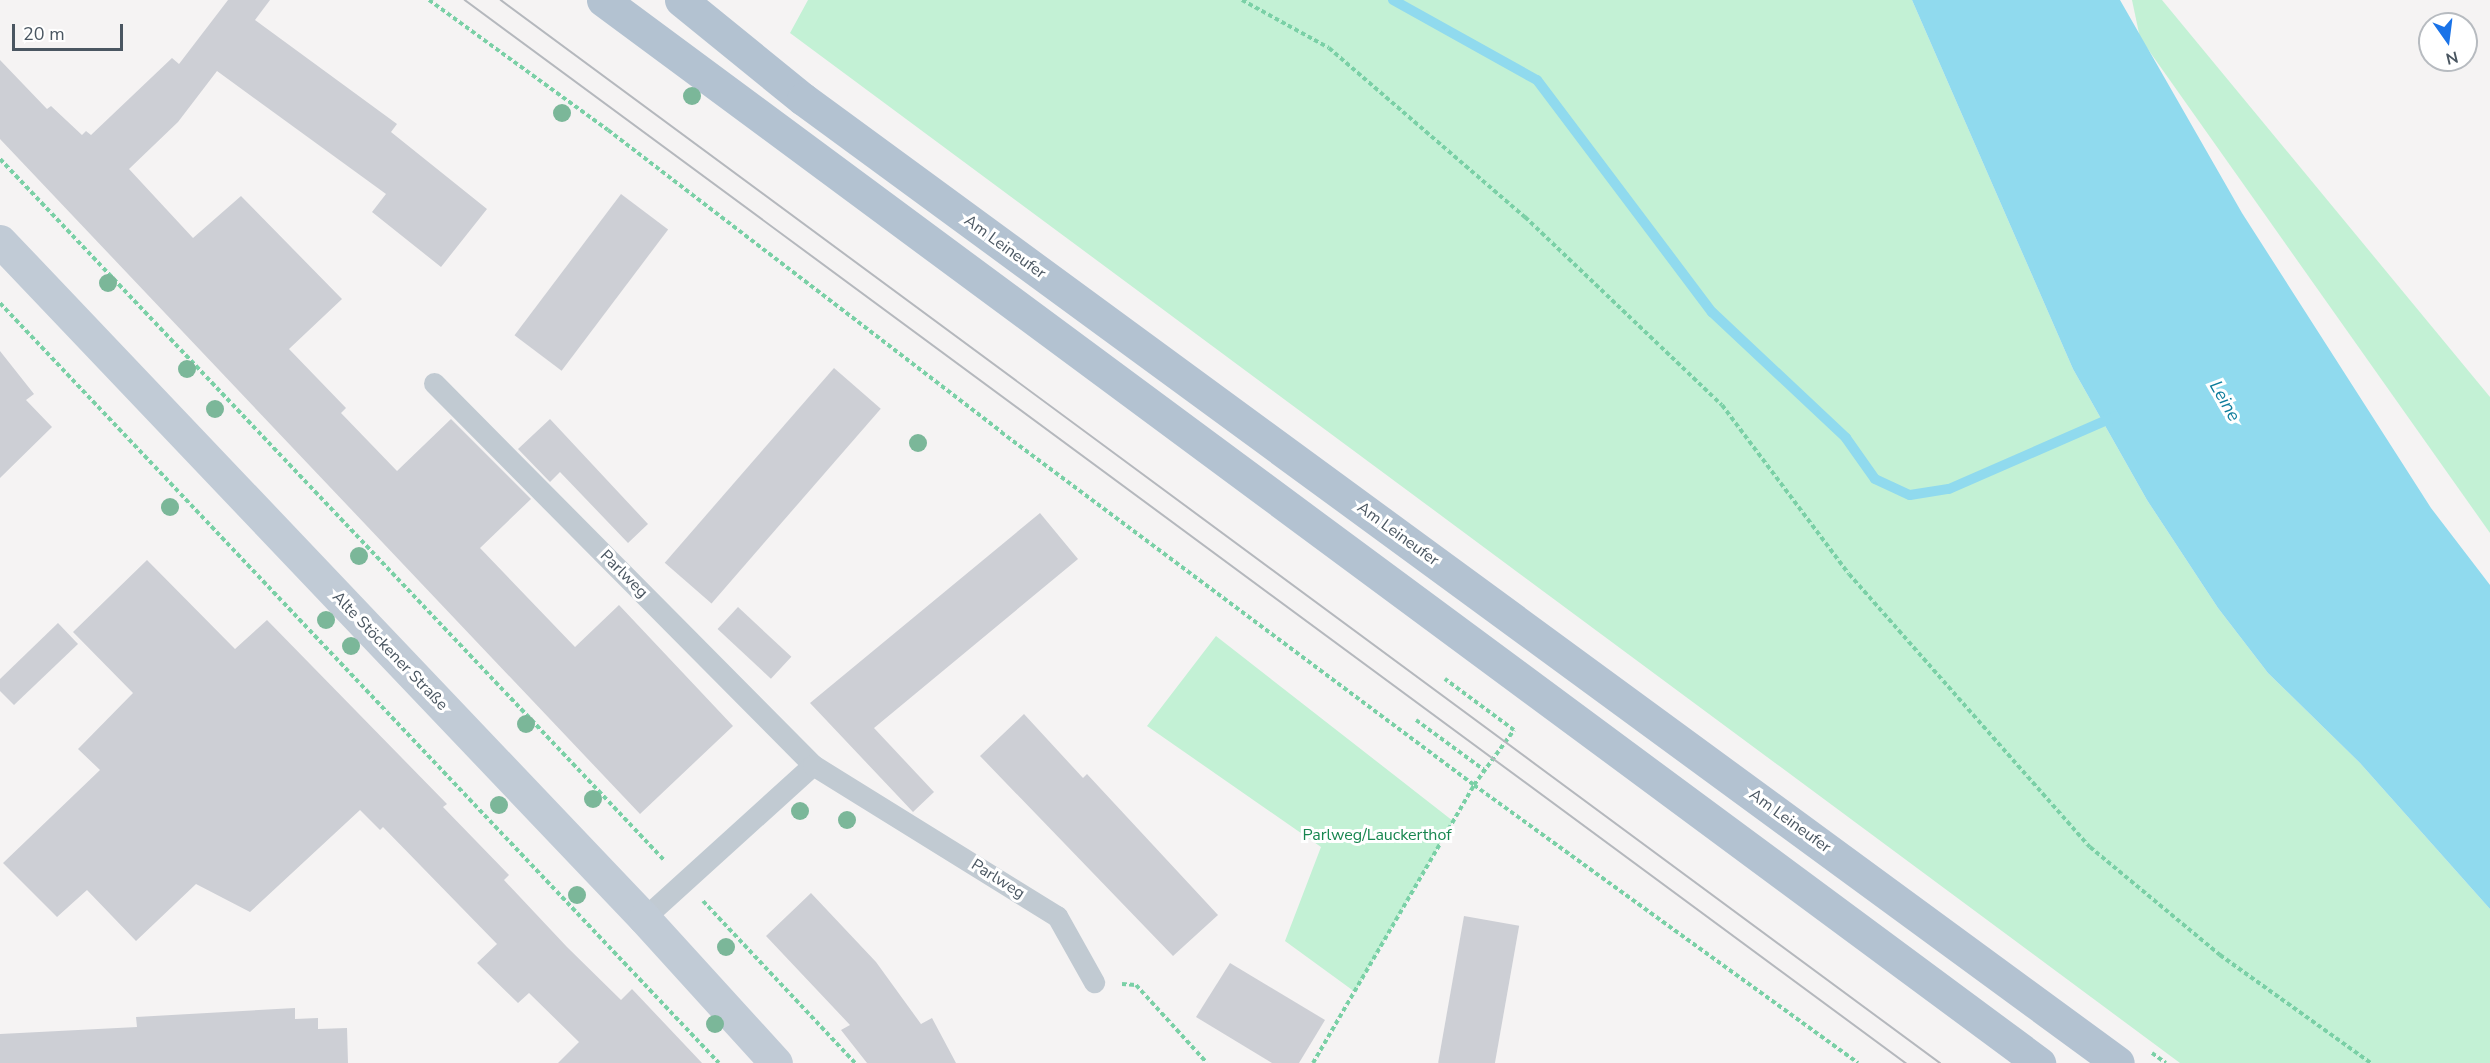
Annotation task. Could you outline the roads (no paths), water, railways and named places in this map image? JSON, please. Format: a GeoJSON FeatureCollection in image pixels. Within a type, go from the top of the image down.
{"type":"FeatureCollection","features":[{"type":"Feature","properties":{"kind":"main road"},"geometry":{"type":"LineString","coordinates":[[603,0],[2039,1063]]}},
{"type":"Feature","properties":{"kind":"main road","name":"Am Leineufer"},"geometry":{"type":"LineString","coordinates":[[681,0],[803,99],[2118,1063]]}},
{"type":"Feature","properties":{"kind":"street","name":"Alte Stöckener Straße"},"geometry":{"type":"LineString","coordinates":[[0,241],[644,918],[776,1063]]}},
{"type":"Feature","properties":{"kind":"lane","name":"Parlweg"},"geometry":{"type":"LineString","coordinates":[[434,383],[813,765],[1057,916],[1094,982]]}},
{"type":"Feature","properties":{"kind":"lane"},"geometry":{"type":"LineString","coordinates":[[644,918],[813,765]]}},
{"type":"Feature","properties":{"kind":"water","name":"Leine"},"geometry":{"type":"Polygon","coordinates":[[[1912,0],[2120,0],[2242,213],[2431,508],[2490,585],[2490,909],[2360,763],[2268,673],[2218,608],[2147,500],[2073,369],[1912,0]]]}},
{"type":"Feature","properties":{"kind":"waterway"},"geometry":{"type":"LineString","coordinates":[[1393,0],[1537,80],[1712,312],[1846,438],[1875,479],[1910,495],[1949,489],[2116,416]]}},
{"type":"Feature","properties":{"kind":"tram line"},"geometry":{"type":"LineString","coordinates":[[465,0],[1906,1063]]}},
{"type":"Feature","properties":{"kind":"tram line"},"geometry":{"type":"LineString","coordinates":[[501,0],[1940,1063]]}},
{"type":"Feature","properties":{"kind":"park label","name":"Parlweg/Lauckerthof"},"geometry":{"type":"Point","coordinates":[1377,835]}}]}
